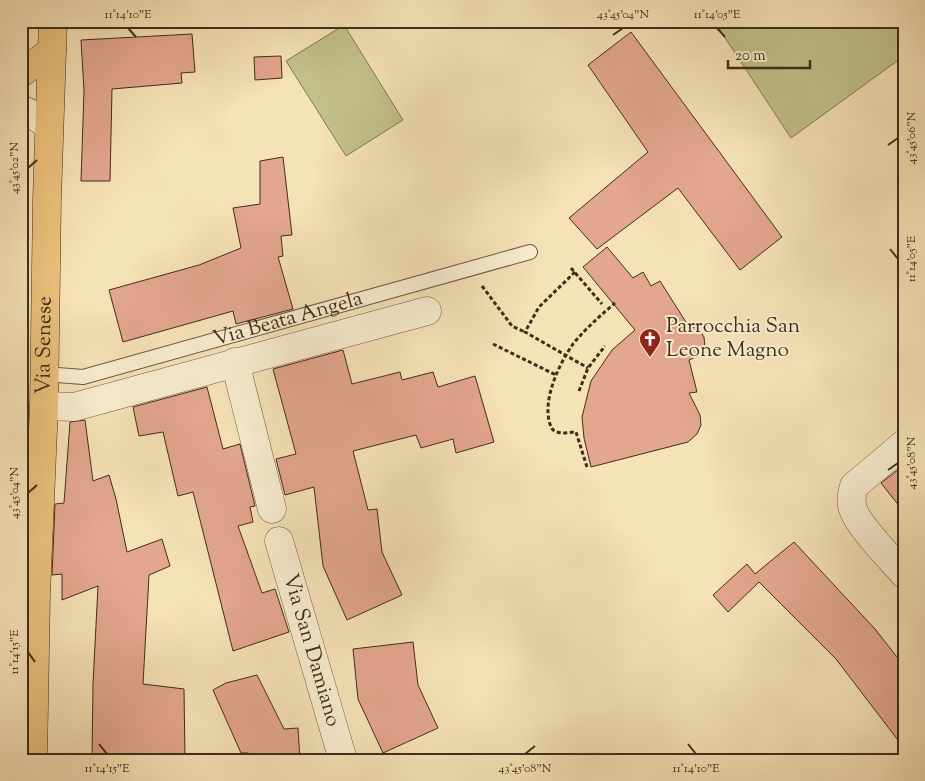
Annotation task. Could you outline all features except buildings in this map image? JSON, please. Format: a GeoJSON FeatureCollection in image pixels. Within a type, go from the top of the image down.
{"type":"FeatureCollection","features":[{"type":"Feature","properties":{"kind":"main road","name":"Via Senese"},"geometry":{"type":"LineString","coordinates":[[34,760],[29,595],[44,406],[49,126],[53,21]]}},
{"type":"Feature","properties":{"kind":"main road"},"geometry":{"type":"LineString","coordinates":[[21,73],[52,51]]}},
{"type":"Feature","properties":{"kind":"street"},"geometry":{"type":"LineString","coordinates":[[21,109],[49,126]]}},
{"type":"Feature","properties":{"kind":"street","name":"Via Beata Angela"},"geometry":{"type":"LineString","coordinates":[[44,406],[74,406],[427,311]]}},
{"type":"Feature","properties":{"kind":"street","name":"Via Beata Angela"},"geometry":{"type":"LineString","coordinates":[[235,362],[272,509]]}},
{"type":"Feature","properties":{"kind":"street"},"geometry":{"type":"LineString","coordinates":[[904,444],[854,486],[851,496],[852,507],[858,520],[904,574]]}},
{"type":"Feature","properties":{"kind":"street","name":"Via San Damiano"},"geometry":{"type":"LineString","coordinates":[[279,541],[343,760]]}},
{"type":"Feature","properties":{"kind":"lane","name":"Via Beata Angela"},"geometry":{"type":"LineString","coordinates":[[45,374],[83,376],[471,270],[530,252]]}},
{"type":"Feature","properties":{"kind":"path"},"geometry":{"type":"LineString","coordinates":[[571,268],[602,304]]}},
{"type":"Feature","properties":{"kind":"path"},"geometry":{"type":"LineString","coordinates":[[471,270],[512,326],[588,368]]}},
{"type":"Feature","properties":{"kind":"path"},"geometry":{"type":"LineString","coordinates":[[525,332],[539,308],[575,272]]}},
{"type":"Feature","properties":{"kind":"path"},"geometry":{"type":"LineString","coordinates":[[587,467],[576,432],[556,432],[551,428],[547,415],[549,395],[556,375],[572,346],[593,322],[615,304]]}},
{"type":"Feature","properties":{"kind":"path"},"geometry":{"type":"LineString","coordinates":[[493,344],[556,375]]}},
{"type":"Feature","properties":{"kind":"path"},"geometry":{"type":"LineString","coordinates":[[579,391],[588,368],[605,346]]}},
{"type":"Feature","properties":{"kind":"shaded area"},"geometry":{"type":"Polygon","coordinates":[[[714,21],[904,21],[904,56],[791,138],[714,21]]]}},
{"type":"Feature","properties":{"kind":"shaded area"},"geometry":{"type":"Polygon","coordinates":[[[344,25],[403,120],[346,156],[286,61],[344,25]]]}},
{"type":"Feature","properties":{"kind":"place","name":"Parrocchia San Leone Magno"},"geometry":{"type":"Point","coordinates":[650,358]}}]}
